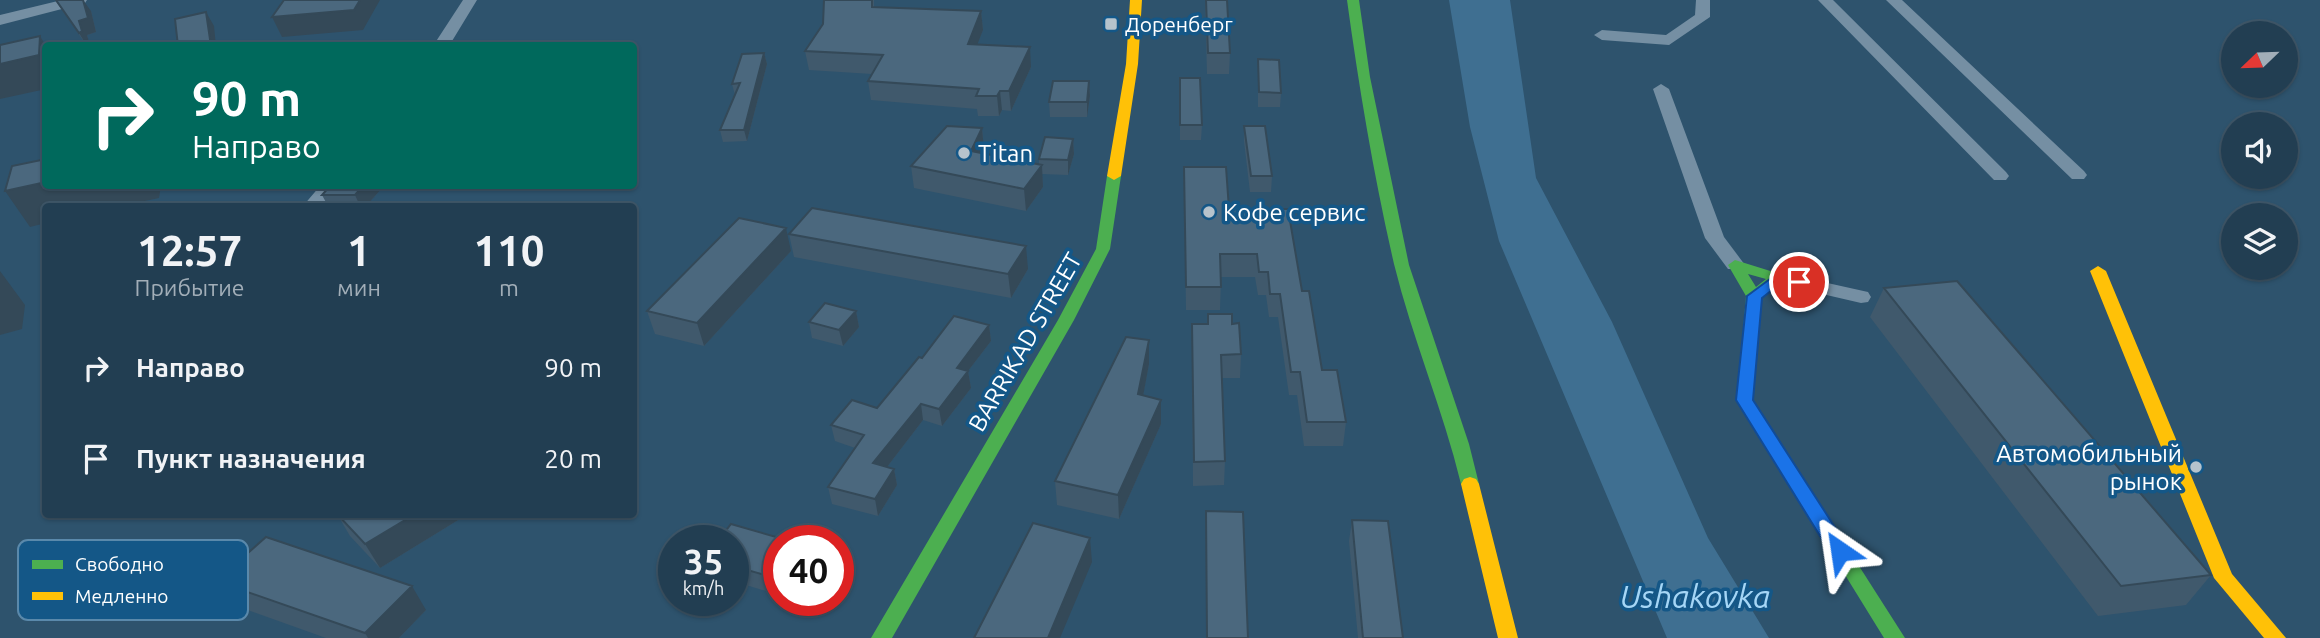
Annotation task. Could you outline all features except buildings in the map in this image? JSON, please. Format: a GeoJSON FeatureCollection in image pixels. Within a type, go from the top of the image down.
{"type":"FeatureCollection","features":[{"type":"Feature","properties":{"kind":"street"},"geometry":{"type":"LineString","coordinates":[[0,20],[80,0]]}},
{"type":"Feature","properties":{"kind":"street"},"geometry":{"type":"LineString","coordinates":[[444,42],[470,0]]}},
{"type":"Feature","properties":{"kind":"street","name":"BARRIKAD STREET"},"geometry":{"type":"LineString","coordinates":[[881,638],[1066,320],[1103,249],[1132,64],[1136,0]]}},
{"type":"Feature","properties":{"kind":"street"},"geometry":{"type":"LineString","coordinates":[[1353,0],[1364,77],[1402,265],[1460,444],[1508,638]]}},
{"type":"Feature","properties":{"kind":"street"},"geometry":{"type":"LineString","coordinates":[[1602,35],[1669,40],[1702,17],[1703,0]]}},
{"type":"Feature","properties":{"kind":"street"},"geometry":{"type":"LineString","coordinates":[[1825,0],[2000,176]]}},
{"type":"Feature","properties":{"kind":"street"},"geometry":{"type":"LineString","coordinates":[[1893,0],[2078,175]]}},
{"type":"Feature","properties":{"kind":"street"},"geometry":{"type":"LineString","coordinates":[[1661,89],[1715,238],[1754,296],[1745,400],[1895,638]]}},
{"type":"Feature","properties":{"kind":"street"},"geometry":{"type":"LineString","coordinates":[[315,203],[326,189]]}},
{"type":"Feature","properties":{"kind":"street"},"geometry":{"type":"LineString","coordinates":[[1735,265],[1861,297]]}},
{"type":"Feature","properties":{"kind":"street"},"geometry":{"type":"LineString","coordinates":[[2100,276],[2224,578],[2276,638]]}},
{"type":"Feature","properties":{"kind":"street"},"geometry":{"type":"LineString","coordinates":[[1754,296],[1778,278]]}},
{"type":"Feature","properties":{"kind":"street"},"geometry":{"type":"LineString","coordinates":[[897,611],[903,629]]}},
{"type":"Feature","properties":{"kind":"water","name":"Ushakovka"},"geometry":{"type":"Polygon","coordinates":[[[1449,0],[1510,0],[1536,178],[1612,322],[1708,538],[1769,638],[1667,638],[1499,241],[1470,127],[1449,0]]]}},
{"type":"Feature","properties":{"kind":"traffic: fast"},"geometry":{"type":"LineString","coordinates":[[1353,0],[1364,77],[1402,265],[1460,444],[1470,484]]}},
{"type":"Feature","properties":{"kind":"traffic: fast"},"geometry":{"type":"LineString","coordinates":[[881,638],[1066,320],[1103,249],[1114,176]]}},
{"type":"Feature","properties":{"kind":"traffic: fast"},"geometry":{"type":"LineString","coordinates":[[1754,296],[1778,278],[1735,265],[1754,296],[1745,400],[1895,638]]}},
{"type":"Feature","properties":{"kind":"traffic: slow"},"geometry":{"type":"LineString","coordinates":[[1114,176],[1132,64],[1136,0]]}},
{"type":"Feature","properties":{"kind":"traffic: slow"},"geometry":{"type":"LineString","coordinates":[[2098,271],[2224,578],[2276,638]]}},
{"type":"Feature","properties":{"kind":"traffic: slow"},"geometry":{"type":"LineString","coordinates":[[1470,484],[1508,638]]}},
{"type":"Feature","properties":{"kind":"place","name":"Доренберг"},"geometry":{"type":"Point","coordinates":[1111,24]}},
{"type":"Feature","properties":{"kind":"place","name":"Titan"},"geometry":{"type":"Point","coordinates":[964,153]}},
{"type":"Feature","properties":{"kind":"place","name":"Кофе сервис"},"geometry":{"type":"Point","coordinates":[1209,212]}},
{"type":"Feature","properties":{"kind":"place","name":"Автомобильный рынок"},"geometry":{"type":"Point","coordinates":[2196,467]}},
{"type":"Feature","properties":{"kind":"route"},"geometry":{"type":"LineString","coordinates":[[1799,282],[1778,278],[1754,296],[1745,400],[1840,551]]}}]}
